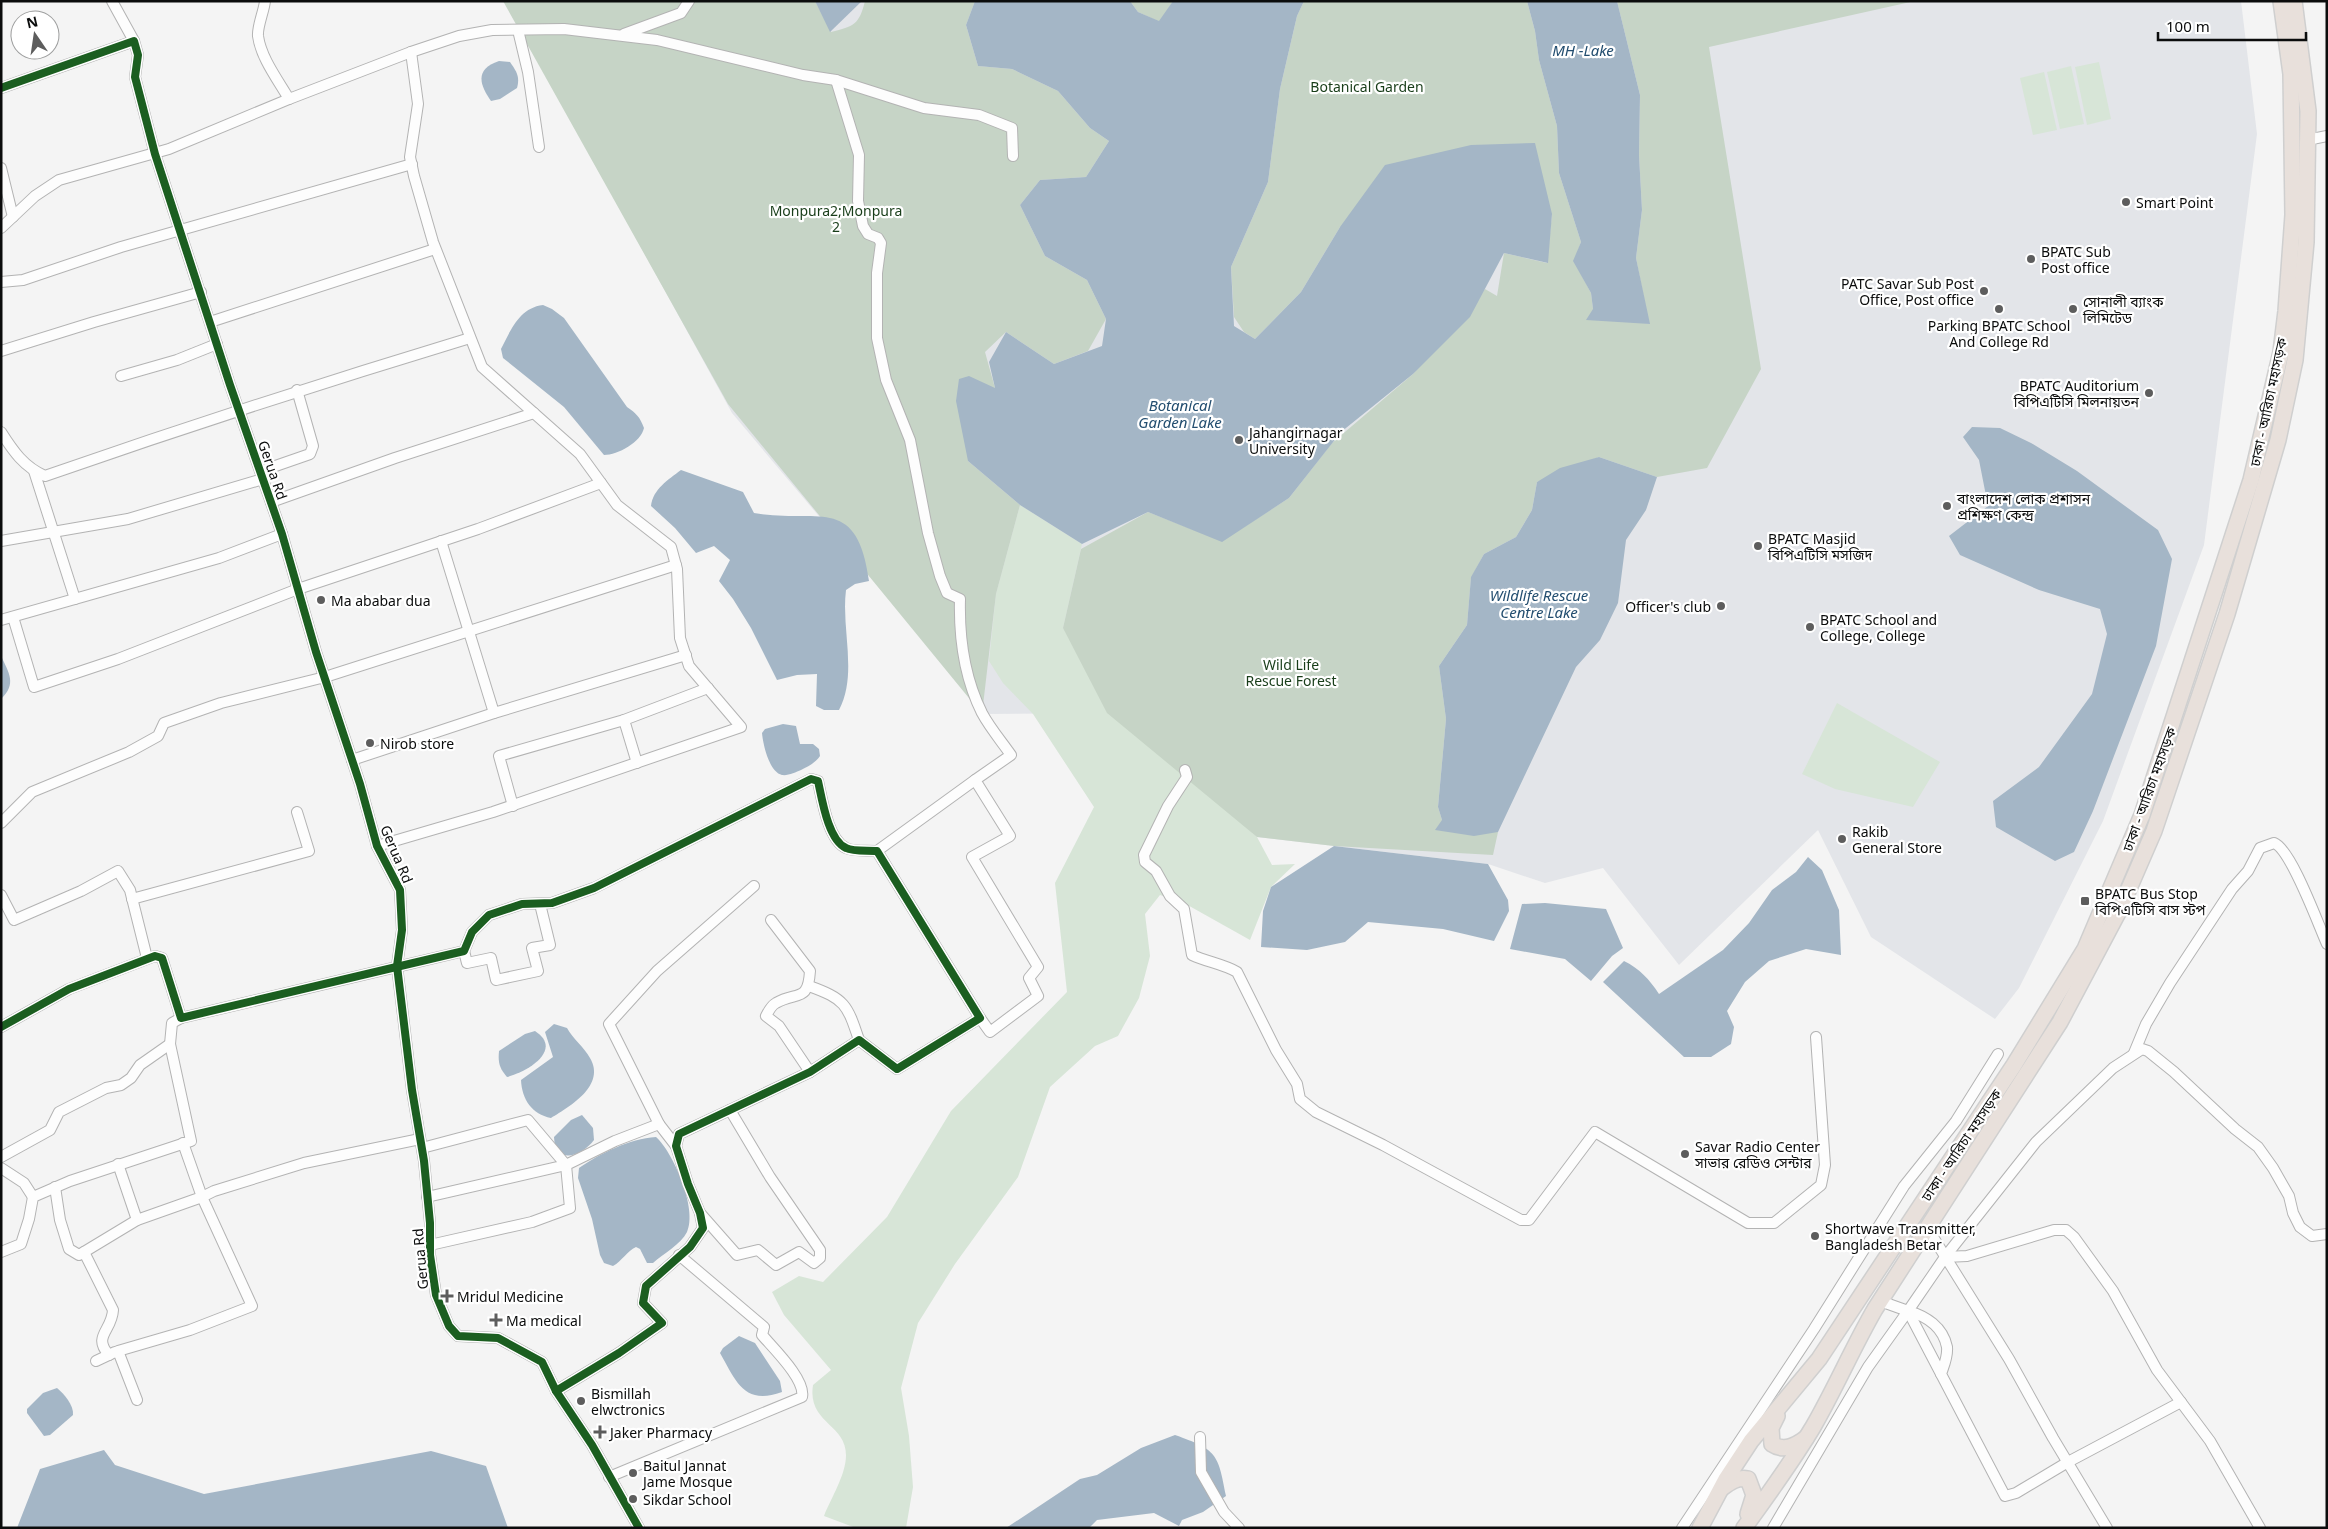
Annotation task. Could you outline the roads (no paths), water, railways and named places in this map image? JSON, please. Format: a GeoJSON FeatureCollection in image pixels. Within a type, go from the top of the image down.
{"type":"FeatureCollection","features":[{"type":"Feature","properties":{"kind":"highway"},"geometry":{"type":"LineString","coordinates":[[2271,1],[2288,54]]}},
{"type":"Feature","properties":{"kind":"highway","name":"ঢাকা - আরিচা মহাসড়ক"},"geometry":{"type":"LineString","coordinates":[[1700,1528],[1721,1489],[1751,1441],[1824,1351],[2014,1065],[2080,958],[2142,815],[2251,480],[2281,352],[2293,215],[2293,112],[2282,1]]}},
{"type":"Feature","properties":{"kind":"highway","name":"ঢাকা - আরিচা মহাসড়ক"},"geometry":{"type":"LineString","coordinates":[[1743,1528],[1787,1470],[1807,1437],[1851,1351],[1880,1301],[2060,1022],[2121,907],[2154,831],[2227,614],[2278,440],[2296,350],[2306,242],[2307,140],[2305,85],[2294,1]]}},
{"type":"Feature","properties":{"kind":"highway"},"geometry":{"type":"LineString","coordinates":[[1786,1400],[1771,1428],[1772,1444],[1785,1448],[1796,1445],[1807,1437]]}},
{"type":"Feature","properties":{"kind":"highway"},"geometry":{"type":"LineString","coordinates":[[1721,1489],[1731,1481],[1740,1478],[1748,1479],[1752,1485],[1754,1495],[1743,1528]]}},
{"type":"Feature","properties":{"kind":"street"},"geometry":{"type":"LineString","coordinates":[[1,88],[134,41],[112,1]]}},
{"type":"Feature","properties":{"kind":"street"},"geometry":{"type":"LineString","coordinates":[[264,1],[264,13],[258,34],[266,59],[289,99]]}},
{"type":"Feature","properties":{"kind":"street"},"geometry":{"type":"LineString","coordinates":[[618,36],[681,13],[689,1]]}},
{"type":"Feature","properties":{"kind":"street"},"geometry":{"type":"LineString","coordinates":[[1,228],[35,196],[59,180],[156,154],[202,137],[289,99],[411,52],[459,36],[492,30],[564,29],[656,40],[803,75],[836,80],[924,108],[979,115],[1012,128],[1013,156]]}},
{"type":"Feature","properties":{"kind":"street"},"geometry":{"type":"LineString","coordinates":[[518,30],[528,72],[539,147]]}},
{"type":"Feature","properties":{"kind":"street","name":"Gerua Rd"},"geometry":{"type":"LineString","coordinates":[[134,41],[138,55],[136,77],[156,154],[238,409],[282,534],[377,846],[400,890],[402,930],[397,966],[421,1144],[436,1295],[449,1326],[458,1336],[498,1338],[542,1362],[556,1391],[592,1445],[639,1528]]}},
{"type":"Feature","properties":{"kind":"street"},"geometry":{"type":"LineString","coordinates":[[377,846],[513,806],[741,728],[689,666],[680,638],[676,565],[671,547],[618,505],[580,454],[482,367],[436,249],[410,157],[418,104],[411,52]]}},
{"type":"Feature","properties":{"kind":"street"},"geometry":{"type":"LineString","coordinates":[[540,904],[550,945],[532,948],[538,970],[496,980],[491,958],[467,963],[464,951],[472,932],[489,916],[522,904],[552,903],[594,888],[811,779],[818,781],[832,833],[839,844],[848,850],[877,851],[1011,755],[982,714],[975,695],[964,659],[960,599],[948,593],[940,576],[928,533],[910,440],[886,380],[877,338],[877,273],[881,243],[878,238],[868,234],[863,226],[858,201],[859,155],[836,80]]}},
{"type":"Feature","properties":{"kind":"street"},"geometry":{"type":"LineString","coordinates":[[2307,140],[2327,136]]}},
{"type":"Feature","properties":{"kind":"street"},"geometry":{"type":"LineString","coordinates":[[1,282],[23,280],[181,229],[412,164]]}},
{"type":"Feature","properties":{"kind":"street"},"geometry":{"type":"LineString","coordinates":[[1,168],[13,217]]}},
{"type":"Feature","properties":{"kind":"street"},"geometry":{"type":"LineString","coordinates":[[210,322],[436,249]]}},
{"type":"Feature","properties":{"kind":"street"},"geometry":{"type":"LineString","coordinates":[[1,351],[94,322],[201,292]]}},
{"type":"Feature","properties":{"kind":"street"},"geometry":{"type":"LineString","coordinates":[[1,432],[21,461],[34,471],[45,476],[238,409],[470,338]]}},
{"type":"Feature","properties":{"kind":"street"},"geometry":{"type":"LineString","coordinates":[[121,376],[177,360],[217,344]]}},
{"type":"Feature","properties":{"kind":"street"},"geometry":{"type":"LineString","coordinates":[[1,541],[128,519],[262,475],[310,454],[313,446],[297,390]]}},
{"type":"Feature","properties":{"kind":"street"},"geometry":{"type":"LineString","coordinates":[[271,502],[395,458],[534,413]]}},
{"type":"Feature","properties":{"kind":"street"},"geometry":{"type":"LineString","coordinates":[[34,471],[75,598]]}},
{"type":"Feature","properties":{"kind":"street"},"geometry":{"type":"LineString","coordinates":[[13,617],[34,687],[118,659],[298,589],[441,541],[601,483]]}},
{"type":"Feature","properties":{"kind":"street"},"geometry":{"type":"LineString","coordinates":[[1,620],[219,558],[282,534]]}},
{"type":"Feature","properties":{"kind":"street"},"geometry":{"type":"LineString","coordinates":[[441,541],[494,713]]}},
{"type":"Feature","properties":{"kind":"street"},"geometry":{"type":"LineString","coordinates":[[1,823],[32,792],[129,752],[158,736],[164,722],[221,703],[325,678],[676,565]]}},
{"type":"Feature","properties":{"kind":"street"},"geometry":{"type":"LineString","coordinates":[[352,760],[494,713],[686,655]]}},
{"type":"Feature","properties":{"kind":"street"},"geometry":{"type":"LineString","coordinates":[[513,806],[499,756],[624,720],[708,688]]}},
{"type":"Feature","properties":{"kind":"street"},"geometry":{"type":"LineString","coordinates":[[624,720],[637,763]]}},
{"type":"Feature","properties":{"kind":"street"},"geometry":{"type":"LineString","coordinates":[[1185,770],[1187,777],[1168,806],[1144,855],[1145,862],[1156,871],[1170,896],[1184,909],[1192,955],[1206,962],[1225,965],[1237,972],[1276,1050],[1297,1084],[1300,1099],[1316,1112],[1383,1145],[1521,1220],[1529,1220],[1595,1132],[1748,1223],[1774,1223],[1821,1185],[1825,1165],[1816,1037]]}},
{"type":"Feature","properties":{"kind":"street"},"geometry":{"type":"LineString","coordinates":[[877,851],[990,1032],[1038,996],[1029,978],[1038,968],[972,857],[1010,836],[974,780]]}},
{"type":"Feature","properties":{"kind":"street"},"geometry":{"type":"LineString","coordinates":[[132,899],[308,851],[297,812]]}},
{"type":"Feature","properties":{"kind":"street"},"geometry":{"type":"LineString","coordinates":[[2134,1053],[2146,1024],[2170,984],[2232,889],[2248,871],[2260,848],[2274,843],[2281,846],[2298,876],[2327,944]]}},
{"type":"Feature","properties":{"kind":"street"},"geometry":{"type":"LineString","coordinates":[[1,895],[14,920],[81,891],[118,871],[130,890],[147,958]]}},
{"type":"Feature","properties":{"kind":"street"},"geometry":{"type":"LineString","coordinates":[[556,1391],[619,1353],[662,1323],[643,1303],[646,1286],[690,1246],[702,1228],[700,1213],[688,1184],[676,1146],[659,1124],[610,1024],[658,971],[754,886]]}},
{"type":"Feature","properties":{"kind":"street"},"geometry":{"type":"LineString","coordinates":[[771,920],[810,971],[809,986],[802,995],[775,1003],[766,1016],[779,1026],[810,1072]]}},
{"type":"Feature","properties":{"kind":"street"},"geometry":{"type":"LineString","coordinates":[[33,1197],[118,1164],[191,1141],[170,1044],[172,1023],[181,1018],[464,951]]}},
{"type":"Feature","properties":{"kind":"street"},"geometry":{"type":"LineString","coordinates":[[1,1027],[68,989],[155,956],[162,958],[181,1018]]}},
{"type":"Feature","properties":{"kind":"street"},"geometry":{"type":"LineString","coordinates":[[809,986],[841,1000],[850,1012],[860,1040],[898,1069],[980,1018]]}},
{"type":"Feature","properties":{"kind":"street"},"geometry":{"type":"LineString","coordinates":[[676,1146],[679,1134],[810,1072],[860,1040]]}},
{"type":"Feature","properties":{"kind":"street"},"geometry":{"type":"LineString","coordinates":[[1,1157],[50,1130],[59,1112],[106,1088],[122,1085],[131,1078],[140,1065],[170,1044]]}},
{"type":"Feature","properties":{"kind":"street"},"geometry":{"type":"LineString","coordinates":[[1773,1528],[1868,1367],[1945,1257],[2036,1142],[2113,1068],[2134,1053],[2142,1049],[2148,1051],[2235,1129],[2258,1147],[2274,1168],[2289,1196],[2293,1213],[2300,1227],[2312,1236],[2327,1234]]}},
{"type":"Feature","properties":{"kind":"street"},"geometry":{"type":"LineString","coordinates":[[1682,1528],[1814,1329],[1904,1186],[1956,1121],[1998,1054]]}},
{"type":"Feature","properties":{"kind":"street"},"geometry":{"type":"LineString","coordinates":[[700,1213],[737,1256],[758,1250],[776,1265],[799,1252],[814,1263],[820,1258],[820,1250],[770,1177],[730,1110]]}},
{"type":"Feature","properties":{"kind":"street"},"geometry":{"type":"LineString","coordinates":[[55,1187],[60,1220],[70,1249],[79,1255],[137,1220],[214,1191],[304,1163],[421,1144],[528,1120],[566,1166],[570,1208],[532,1222],[430,1246]]}},
{"type":"Feature","properties":{"kind":"street"},"geometry":{"type":"LineString","coordinates":[[427,1197],[566,1166],[615,1141],[659,1124]]}},
{"type":"Feature","properties":{"kind":"street"},"geometry":{"type":"LineString","coordinates":[[96,1361],[113,1353],[190,1330],[252,1306],[202,1197],[183,1143]]}},
{"type":"Feature","properties":{"kind":"street"},"geometry":{"type":"LineString","coordinates":[[118,1164],[137,1220]]}},
{"type":"Feature","properties":{"kind":"street"},"geometry":{"type":"LineString","coordinates":[[1,1168],[24,1182],[33,1197],[29,1219],[21,1244],[1,1252]]}},
{"type":"Feature","properties":{"kind":"street"},"geometry":{"type":"LineString","coordinates":[[1928,1229],[2010,1358],[2107,1528]]}},
{"type":"Feature","properties":{"kind":"street"},"geometry":{"type":"LineString","coordinates":[[1945,1257],[1967,1256],[2036,1234],[2054,1230],[2066,1230],[2074,1237],[2113,1291],[2157,1370],[2210,1441],[2260,1528]]}},
{"type":"Feature","properties":{"kind":"street"},"geometry":{"type":"LineString","coordinates":[[84,1252],[113,1310],[112,1320],[101,1338],[102,1347],[113,1353],[137,1400]]}},
{"type":"Feature","properties":{"kind":"street"},"geometry":{"type":"LineString","coordinates":[[609,1477],[802,1397],[804,1390],[798,1379],[762,1336],[764,1327],[679,1255]]}},
{"type":"Feature","properties":{"kind":"street"},"geometry":{"type":"LineString","coordinates":[[1880,1301],[1932,1321],[1947,1346],[1941,1374]]}},
{"type":"Feature","properties":{"kind":"street"},"geometry":{"type":"LineString","coordinates":[[1908,1311],[2003,1494],[2009,1496],[2016,1493],[2068,1462],[2181,1402]]}},
{"type":"Feature","properties":{"kind":"street"},"geometry":{"type":"LineString","coordinates":[[1200,1437],[1201,1472],[1224,1512],[1240,1528]]}},
{"type":"Feature","properties":{"kind":"water"},"geometry":{"type":"Polygon","coordinates":[[[815,1],[862,1],[830,32],[815,1]]]}},
{"type":"Feature","properties":{"kind":"water","name":"Botanical Garden Lake"},"geometry":{"type":"Polygon","coordinates":[[[975,1],[1130,1],[1138,12],[1159,21],[1173,1],[1304,1],[1297,16],[1280,89],[1268,182],[1231,267],[1234,326],[1255,339],[1301,292],[1340,227],[1385,165],[1471,145],[1535,143],[1552,214],[1548,263],[1504,253],[1470,317],[1413,374],[1341,432],[1289,498],[1222,542],[1148,512],[1082,544],[1020,505],[968,461],[956,401],[959,379],[969,376],[995,388],[989,362],[1006,332],[1054,364],[1102,346],[1106,319],[1087,280],[1045,256],[1020,205],[1040,180],[1086,177],[1109,141],[1090,128],[1058,91],[1012,69],[978,66],[966,25],[975,1]]]}},
{"type":"Feature","properties":{"kind":"water","name":"MH -Lake"},"geometry":{"type":"Polygon","coordinates":[[[1527,1],[1617,1],[1640,95],[1639,155],[1642,210],[1636,258],[1650,324],[1586,320],[1593,309],[1591,293],[1573,261],[1581,242],[1559,173],[1557,126],[1539,60],[1535,31],[1527,1]]]}},
{"type":"Feature","properties":{"kind":"water"},"geometry":{"type":"Polygon","coordinates":[[[499,61],[510,62],[517,75],[518,84],[517,88],[500,99],[491,101],[484,89],[481,78],[486,68],[499,61]]]}},
{"type":"Feature","properties":{"kind":"water"},"geometry":{"type":"Polygon","coordinates":[[[543,305],[564,318],[627,407],[639,418],[644,428],[634,443],[628,447],[616,453],[604,455],[564,407],[503,358],[501,349],[517,321],[528,310],[543,305]]]}},
{"type":"Feature","properties":{"kind":"water"},"geometry":{"type":"Polygon","coordinates":[[[1972,427],[2000,428],[2031,443],[2077,471],[2158,530],[2172,559],[2156,646],[2093,811],[2074,852],[2055,861],[1996,827],[1993,801],[2039,767],[2092,694],[2107,634],[2100,609],[2039,590],[1960,555],[1949,536],[1988,506],[1979,460],[1963,437],[1972,427]]]}},
{"type":"Feature","properties":{"kind":"water","name":"Wildlife Rescue Centre Lake"},"geometry":{"type":"Polygon","coordinates":[[[1599,457],[1657,477],[1646,510],[1626,540],[1618,603],[1600,640],[1576,667],[1498,832],[1474,836],[1435,830],[1442,820],[1438,807],[1446,719],[1439,666],[1467,625],[1471,577],[1484,554],[1516,537],[1532,510],[1537,482],[1560,468],[1599,457]]]}},
{"type":"Feature","properties":{"kind":"water"},"geometry":{"type":"Polygon","coordinates":[[[681,470],[743,492],[754,513],[831,518],[844,524],[855,535],[863,553],[869,581],[855,584],[846,590],[848,666],[845,696],[839,710],[824,710],[816,706],[817,674],[797,675],[777,680],[751,628],[719,581],[730,560],[714,546],[696,553],[675,528],[651,506],[658,490],[666,481],[681,470]]]}},
{"type":"Feature","properties":{"kind":"water"},"geometry":{"type":"Polygon","coordinates":[[[1,656],[9,673],[10,683],[6,694],[1,699],[1,656]]]}},
{"type":"Feature","properties":{"kind":"water"},"geometry":{"type":"Polygon","coordinates":[[[783,724],[796,726],[800,744],[813,744],[819,749],[820,756],[807,767],[794,773],[782,775],[777,773],[770,763],[762,733],[765,729],[783,724]]]}},
{"type":"Feature","properties":{"kind":"water"},"geometry":{"type":"Polygon","coordinates":[[[1334,846],[1488,864],[1508,900],[1509,911],[1494,941],[1443,929],[1368,922],[1345,942],[1307,950],[1261,947],[1263,911],[1271,887],[1334,846]]]}},
{"type":"Feature","properties":{"kind":"water"},"geometry":{"type":"Polygon","coordinates":[[[1808,857],[1822,870],[1839,910],[1841,955],[1806,949],[1769,961],[1745,982],[1727,1011],[1734,1027],[1731,1044],[1711,1057],[1684,1057],[1603,982],[1624,961],[1644,975],[1659,994],[1723,950],[1749,923],[1772,890],[1796,872],[1808,857]]]}},
{"type":"Feature","properties":{"kind":"water"},"geometry":{"type":"Polygon","coordinates":[[[1545,903],[1606,909],[1623,948],[1612,956],[1591,981],[1565,959],[1510,949],[1522,904],[1545,903]]]}},
{"type":"Feature","properties":{"kind":"water"},"geometry":{"type":"Polygon","coordinates":[[[554,1024],[567,1028],[588,1054],[594,1068],[590,1086],[584,1094],[551,1118],[538,1113],[529,1105],[523,1094],[521,1080],[553,1057],[545,1032],[554,1024]]]}},
{"type":"Feature","properties":{"kind":"water"},"geometry":{"type":"Polygon","coordinates":[[[535,1031],[543,1038],[546,1046],[544,1053],[532,1065],[507,1077],[500,1065],[499,1051],[525,1034],[535,1031]]]}},
{"type":"Feature","properties":{"kind":"water"},"geometry":{"type":"Polygon","coordinates":[[[582,1115],[593,1128],[594,1140],[589,1146],[576,1154],[564,1155],[559,1152],[554,1137],[571,1120],[582,1115]]]}},
{"type":"Feature","properties":{"kind":"water"},"geometry":{"type":"Polygon","coordinates":[[[656,1137],[670,1155],[687,1196],[690,1222],[687,1232],[676,1245],[653,1263],[647,1263],[640,1249],[636,1247],[613,1266],[604,1263],[578,1178],[579,1168],[616,1148],[646,1138],[656,1137]]]}},
{"type":"Feature","properties":{"kind":"water"},"geometry":{"type":"Polygon","coordinates":[[[739,1336],[755,1343],[780,1381],[782,1392],[759,1396],[750,1393],[737,1381],[720,1353],[723,1348],[739,1336]]]}},
{"type":"Feature","properties":{"kind":"water"},"geometry":{"type":"Polygon","coordinates":[[[57,1388],[70,1404],[73,1415],[50,1435],[44,1436],[27,1413],[27,1409],[43,1393],[57,1388]]]}},
{"type":"Feature","properties":{"kind":"water"},"geometry":{"type":"Polygon","coordinates":[[[1175,1435],[1200,1445],[1213,1455],[1221,1470],[1226,1496],[1203,1512],[1182,1520],[1179,1526],[1154,1513],[1097,1520],[1089,1528],[1006,1528],[1080,1479],[1097,1475],[1141,1448],[1175,1435]]]}},
{"type":"Feature","properties":{"kind":"water"},"geometry":{"type":"Polygon","coordinates":[[[104,1450],[115,1465],[204,1494],[431,1451],[486,1466],[508,1528],[17,1528],[40,1469],[104,1450]]]}},
{"type":"Feature","properties":{"kind":"place","name":"Smart Point"},"geometry":{"type":"Point","coordinates":[2126,202]}},
{"type":"Feature","properties":{"kind":"place","name":"BPATC Sub Post office"},"geometry":{"type":"Point","coordinates":[2031,259]}},
{"type":"Feature","properties":{"kind":"place","name":"PATC Savar Sub Post Office, Post office"},"geometry":{"type":"Point","coordinates":[1984,291]}},
{"type":"Feature","properties":{"kind":"place","name":"Parking BPATC School And College Rd"},"geometry":{"type":"Point","coordinates":[1999,309]}},
{"type":"Feature","properties":{"kind":"place","name":"সোনালী ব্যাংক লিমিটেড"},"geometry":{"type":"Point","coordinates":[2073,309]}},
{"type":"Feature","properties":{"kind":"place","name":"BPATC Auditorium বিপিএটিসি মিলনায়তন"},"geometry":{"type":"Point","coordinates":[2149,393]}},
{"type":"Feature","properties":{"kind":"place","name":"Jahangirnagar University"},"geometry":{"type":"Point","coordinates":[1239,440]}},
{"type":"Feature","properties":{"kind":"place","name":"বাংলাদেশ লোক প্রশাসন প্রশিক্ষণ কেন্দ্র"},"geometry":{"type":"Point","coordinates":[1947,506]}},
{"type":"Feature","properties":{"kind":"place","name":"BPATC Masjid বিপিএটিসি মসজিদ"},"geometry":{"type":"Point","coordinates":[1758,546]}},
{"type":"Feature","properties":{"kind":"place","name":"Ma ababar dua"},"geometry":{"type":"Point","coordinates":[321,600]}},
{"type":"Feature","properties":{"kind":"place","name":"Officer's club"},"geometry":{"type":"Point","coordinates":[1721,606]}},
{"type":"Feature","properties":{"kind":"place","name":"BPATC School and College, College"},"geometry":{"type":"Point","coordinates":[1810,627]}},
{"type":"Feature","properties":{"kind":"place","name":"Nirob store"},"geometry":{"type":"Point","coordinates":[370,743]}},
{"type":"Feature","properties":{"kind":"place","name":"Rakib General Store"},"geometry":{"type":"Point","coordinates":[1842,839]}},
{"type":"Feature","properties":{"kind":"place","name":"BPATC Bus Stop বিপিএটিসি বাস স্টপ"},"geometry":{"type":"Point","coordinates":[2085,901]}},
{"type":"Feature","properties":{"kind":"place","name":"Savar Radio Center সাভার রেডিও সেন্টার"},"geometry":{"type":"Point","coordinates":[1685,1154]}},
{"type":"Feature","properties":{"kind":"place","name":"Shortwave Transmitter, Bangladesh Betar"},"geometry":{"type":"Point","coordinates":[1815,1236]}},
{"type":"Feature","properties":{"kind":"place","name":"Mridul Medicine"},"geometry":{"type":"Point","coordinates":[447,1296]}},
{"type":"Feature","properties":{"kind":"place","name":"Ma medical"},"geometry":{"type":"Point","coordinates":[496,1320]}},
{"type":"Feature","properties":{"kind":"place","name":"Bismillah elwctronics"},"geometry":{"type":"Point","coordinates":[581,1401]}},
{"type":"Feature","properties":{"kind":"place","name":"Jaker Pharmacy"},"geometry":{"type":"Point","coordinates":[600,1432]}},
{"type":"Feature","properties":{"kind":"place","name":"Baitul Jannat Jame Mosque"},"geometry":{"type":"Point","coordinates":[633,1473]}},
{"type":"Feature","properties":{"kind":"place","name":"Sikdar School"},"geometry":{"type":"Point","coordinates":[633,1499]}},
{"type":"Feature","properties":{"kind":"park label","name":"Botanical Garden"},"geometry":{"type":"Point","coordinates":[1367,86]}},
{"type":"Feature","properties":{"kind":"park label","name":"Monpura2;Monpura 2"},"geometry":{"type":"Point","coordinates":[836,218]}},
{"type":"Feature","properties":{"kind":"park label","name":"Wild Life Rescue Forest"},"geometry":{"type":"Point","coordinates":[1291,672]}}]}
